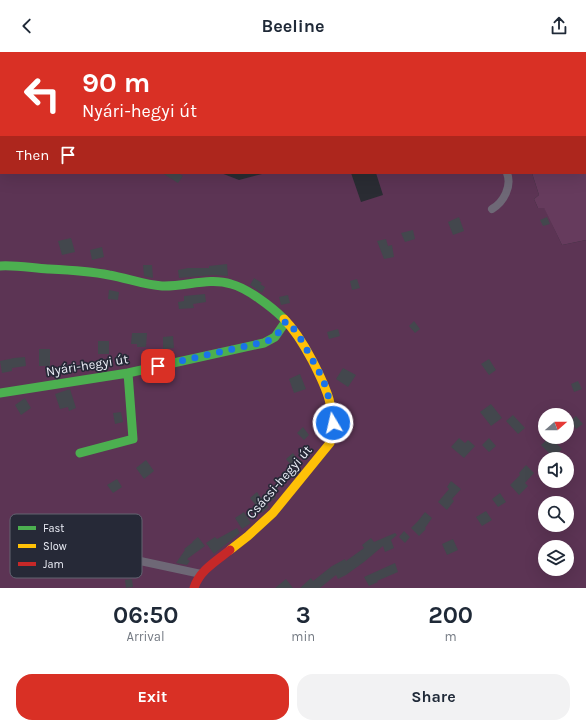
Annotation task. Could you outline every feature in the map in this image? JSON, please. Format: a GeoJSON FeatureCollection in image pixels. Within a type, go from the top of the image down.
{"type":"FeatureCollection","features":[{"type":"Feature","properties":{"kind":"street"},"geometry":{"type":"LineString","coordinates":[[492,209],[498,206],[504,196],[509,181],[507,174]]}},
{"type":"Feature","properties":{"kind":"street","name":"Csácsi-hegyi út"},"geometry":{"type":"LineString","coordinates":[[0,266],[83,271],[109,275],[149,285],[170,286],[212,282],[237,286],[265,303],[295,330],[302,341],[323,379],[328,395],[333,423],[333,434],[330,443],[273,512],[248,536],[206,569],[196,581],[194,588]]}},
{"type":"Feature","properties":{"kind":"street","name":"Nyári-hegyi út"},"geometry":{"type":"LineString","coordinates":[[0,393],[128,373],[272,340],[286,321]]}},
{"type":"Feature","properties":{"kind":"street"},"geometry":{"type":"LineString","coordinates":[[80,453],[133,439],[128,373]]}},
{"type":"Feature","properties":{"kind":"street"},"geometry":{"type":"LineString","coordinates":[[142,561],[201,574]]}},
{"type":"Feature","properties":{"kind":"shaded area"},"geometry":{"type":"Polygon","coordinates":[[[0,174],[224,174],[239,180],[262,174],[351,174],[361,202],[383,195],[376,174],[532,174],[539,195],[534,199],[538,208],[544,207],[562,245],[586,240],[586,588],[0,588],[0,174]]]}},
{"type":"Feature","properties":{"kind":"shaded area"},"geometry":{"type":"Polygon","coordinates":[[[532,174],[586,174],[586,240],[562,245],[544,208],[538,208],[534,199],[539,195],[532,174]]]}},
{"type":"Feature","properties":{"kind":"building"},"geometry":{"type":"Polygon","coordinates":[[[164,174],[180,174],[183,176],[178,183],[164,174]]]}},
{"type":"Feature","properties":{"kind":"building"},"geometry":{"type":"Polygon","coordinates":[[[459,217],[464,231],[453,235],[448,222],[459,217]]]}},
{"type":"Feature","properties":{"kind":"building"},"geometry":{"type":"Polygon","coordinates":[[[547,217],[550,224],[543,226],[540,220],[547,217]]]}},
{"type":"Feature","properties":{"kind":"building"},"geometry":{"type":"Polygon","coordinates":[[[413,230],[415,239],[405,242],[401,233],[413,230]]]}},
{"type":"Feature","properties":{"kind":"building"},"geometry":{"type":"Polygon","coordinates":[[[71,238],[75,252],[62,255],[58,241],[71,238]]]}},
{"type":"Feature","properties":{"kind":"building"},"geometry":{"type":"Polygon","coordinates":[[[386,239],[388,246],[392,245],[394,257],[384,259],[377,241],[386,239]]]}},
{"type":"Feature","properties":{"kind":"building"},"geometry":{"type":"Polygon","coordinates":[[[102,247],[104,257],[92,260],[90,250],[102,247]]]}},
{"type":"Feature","properties":{"kind":"building"},"geometry":{"type":"Polygon","coordinates":[[[227,264],[228,276],[213,275],[179,278],[178,270],[188,268],[209,268],[209,266],[227,264]]]}},
{"type":"Feature","properties":{"kind":"building"},"geometry":{"type":"Polygon","coordinates":[[[143,265],[152,265],[153,278],[144,276],[143,265]]]}},
{"type":"Feature","properties":{"kind":"building"},"geometry":{"type":"Polygon","coordinates":[[[254,278],[265,287],[262,293],[250,285],[254,278]]]}},
{"type":"Feature","properties":{"kind":"building"},"geometry":{"type":"Polygon","coordinates":[[[357,279],[360,288],[352,290],[350,281],[357,279]]]}},
{"type":"Feature","properties":{"kind":"building"},"geometry":{"type":"Polygon","coordinates":[[[109,290],[119,292],[118,300],[108,299],[109,290]]]}},
{"type":"Feature","properties":{"kind":"building"},"geometry":{"type":"Polygon","coordinates":[[[205,294],[206,302],[193,304],[194,308],[179,309],[178,302],[184,301],[184,296],[205,294]]]}},
{"type":"Feature","properties":{"kind":"building"},"geometry":{"type":"Polygon","coordinates":[[[288,295],[290,303],[281,305],[279,297],[288,295]]]}},
{"type":"Feature","properties":{"kind":"building"},"geometry":{"type":"Polygon","coordinates":[[[414,321],[420,329],[415,333],[409,326],[414,321]]]}},
{"type":"Feature","properties":{"kind":"building"},"geometry":{"type":"Polygon","coordinates":[[[338,329],[340,336],[329,339],[327,332],[338,329]]]}},
{"type":"Feature","properties":{"kind":"building"},"geometry":{"type":"Polygon","coordinates":[[[132,333],[147,333],[146,347],[137,347],[137,344],[131,344],[132,333]]]}},
{"type":"Feature","properties":{"kind":"building"},"geometry":{"type":"Polygon","coordinates":[[[173,336],[174,348],[163,349],[163,337],[173,336]]]}},
{"type":"Feature","properties":{"kind":"building"},"geometry":{"type":"Polygon","coordinates":[[[98,341],[109,341],[109,354],[98,354],[98,341]]]}},
{"type":"Feature","properties":{"kind":"building"},"geometry":{"type":"Polygon","coordinates":[[[39,349],[50,349],[50,366],[39,366],[39,349]]]}},
{"type":"Feature","properties":{"kind":"building"},"geometry":{"type":"Polygon","coordinates":[[[25,357],[26,366],[12,368],[12,371],[2,373],[0,361],[25,357]]]}},
{"type":"Feature","properties":{"kind":"building"},"geometry":{"type":"Polygon","coordinates":[[[489,359],[496,370],[489,375],[481,364],[489,359]]]}},
{"type":"Feature","properties":{"kind":"building"},"geometry":{"type":"Polygon","coordinates":[[[343,368],[356,375],[348,387],[336,379],[343,368]]]}},
{"type":"Feature","properties":{"kind":"building"},"geometry":{"type":"Polygon","coordinates":[[[300,374],[306,389],[294,393],[289,379],[300,374]]]}},
{"type":"Feature","properties":{"kind":"building"},"geometry":{"type":"Polygon","coordinates":[[[578,381],[582,389],[574,392],[571,384],[578,381]]]}},
{"type":"Feature","properties":{"kind":"building"},"geometry":{"type":"Polygon","coordinates":[[[70,389],[76,408],[69,411],[68,407],[60,409],[55,394],[70,389]]]}},
{"type":"Feature","properties":{"kind":"building"},"geometry":{"type":"Polygon","coordinates":[[[25,398],[31,408],[21,415],[15,405],[25,398]]]}},
{"type":"Feature","properties":{"kind":"building"},"geometry":{"type":"Polygon","coordinates":[[[491,404],[502,418],[491,426],[480,412],[491,404]]]}},
{"type":"Feature","properties":{"kind":"building"},"geometry":{"type":"Polygon","coordinates":[[[121,412],[123,422],[115,424],[113,413],[121,412]]]}},
{"type":"Feature","properties":{"kind":"building"},"geometry":{"type":"Polygon","coordinates":[[[513,415],[525,428],[518,434],[506,421],[513,415]]]}},
{"type":"Feature","properties":{"kind":"building"},"geometry":{"type":"Polygon","coordinates":[[[576,416],[583,424],[576,429],[574,426],[574,418],[576,416]]]}},
{"type":"Feature","properties":{"kind":"building"},"geometry":{"type":"Polygon","coordinates":[[[303,427],[309,435],[304,440],[297,433],[303,427]]]}},
{"type":"Feature","properties":{"kind":"building"},"geometry":{"type":"Polygon","coordinates":[[[459,438],[465,443],[468,440],[475,446],[464,458],[451,447],[459,438]]]}},
{"type":"Feature","properties":{"kind":"building"},"geometry":{"type":"Polygon","coordinates":[[[489,438],[496,446],[489,452],[482,445],[489,438]]]}},
{"type":"Feature","properties":{"kind":"building"},"geometry":{"type":"Polygon","coordinates":[[[557,444],[562,449],[559,452],[548,452],[541,445],[557,444]]]}},
{"type":"Feature","properties":{"kind":"building"},"geometry":{"type":"Polygon","coordinates":[[[293,453],[298,460],[291,465],[286,459],[293,453]]]}},
{"type":"Feature","properties":{"kind":"building"},"geometry":{"type":"Polygon","coordinates":[[[146,460],[154,471],[144,479],[136,468],[146,460]]]}},
{"type":"Feature","properties":{"kind":"building"},"geometry":{"type":"Polygon","coordinates":[[[526,465],[534,473],[525,483],[528,486],[519,495],[510,485],[520,475],[519,473],[526,465]]]}},
{"type":"Feature","properties":{"kind":"building"},"geometry":{"type":"Polygon","coordinates":[[[117,479],[122,487],[113,493],[107,485],[117,479]]]}},
{"type":"Feature","properties":{"kind":"building"},"geometry":{"type":"Polygon","coordinates":[[[451,481],[461,489],[452,499],[454,501],[447,510],[438,502],[449,489],[447,487],[451,481]]]}},
{"type":"Feature","properties":{"kind":"building"},"geometry":{"type":"Polygon","coordinates":[[[257,492],[261,498],[273,492],[276,498],[266,504],[269,507],[262,513],[250,498],[257,492]]]}},
{"type":"Feature","properties":{"kind":"building"},"geometry":{"type":"Polygon","coordinates":[[[500,493],[506,502],[498,507],[492,499],[500,493]]]}},
{"type":"Feature","properties":{"kind":"building"},"geometry":{"type":"Polygon","coordinates":[[[486,511],[492,520],[482,526],[476,517],[486,511]]]}},
{"type":"Feature","properties":{"kind":"building"},"geometry":{"type":"Polygon","coordinates":[[[244,512],[251,523],[242,529],[235,518],[244,512]]]}},
{"type":"Feature","properties":{"kind":"building"},"geometry":{"type":"Polygon","coordinates":[[[425,512],[432,518],[425,528],[426,529],[419,536],[411,528],[425,512]]]}},
{"type":"Feature","properties":{"kind":"building"},"geometry":{"type":"Polygon","coordinates":[[[237,528],[240,533],[214,554],[206,543],[215,537],[217,539],[237,528]]]}},
{"type":"Feature","properties":{"kind":"building"},"geometry":{"type":"Polygon","coordinates":[[[404,531],[410,537],[405,543],[399,537],[404,531]]]}},
{"type":"Feature","properties":{"kind":"building"},"geometry":{"type":"Polygon","coordinates":[[[395,533],[397,535],[391,540],[394,548],[385,552],[383,546],[346,575],[338,579],[336,575],[320,588],[300,588],[311,578],[313,581],[332,566],[345,559],[346,561],[364,548],[362,545],[371,538],[374,542],[395,533]]]}},
{"type":"Feature","properties":{"kind":"building"},"geometry":{"type":"Polygon","coordinates":[[[198,537],[205,546],[187,559],[190,561],[187,565],[176,563],[185,550],[184,549],[198,537]]]}},
{"type":"Feature","properties":{"kind":"building"},"geometry":{"type":"Polygon","coordinates":[[[453,539],[458,550],[447,555],[442,544],[453,539]]]}},
{"type":"Feature","properties":{"kind":"building"},"geometry":{"type":"Polygon","coordinates":[[[395,563],[398,572],[369,586],[364,577],[395,563]]]}},
{"type":"Feature","properties":{"kind":"building"},"geometry":{"type":"Polygon","coordinates":[[[132,579],[133,587],[126,588],[125,580],[132,579]]]}},
{"type":"Feature","properties":{"kind":"building"},"geometry":{"type":"Polygon","coordinates":[[[286,579],[293,588],[275,588],[286,579]]]}},
{"type":"Feature","properties":{"kind":"traffic: fast"},"geometry":{"type":"LineString","coordinates":[[0,266],[78,271],[116,276],[162,286],[223,282],[244,289],[273,309],[284,319]]}},
{"type":"Feature","properties":{"kind":"traffic: fast"},"geometry":{"type":"LineString","coordinates":[[0,393],[128,373],[264,343],[275,337],[286,321]]}},
{"type":"Feature","properties":{"kind":"traffic: fast"},"geometry":{"type":"LineString","coordinates":[[80,453],[133,439],[128,373]]}},
{"type":"Feature","properties":{"kind":"traffic: slow"},"geometry":{"type":"LineString","coordinates":[[230,550],[273,513],[330,443],[332,420],[326,390],[309,354],[292,328],[284,319]]}},
{"type":"Feature","properties":{"kind":"traffic: jam"},"geometry":{"type":"LineString","coordinates":[[194,588],[196,582],[204,571],[230,550]]}},
{"type":"Feature","properties":{"kind":"route"},"geometry":{"type":"LineString","coordinates":[[158,366],[272,340],[286,321],[295,330],[323,379],[328,395],[333,423]]}}]}
